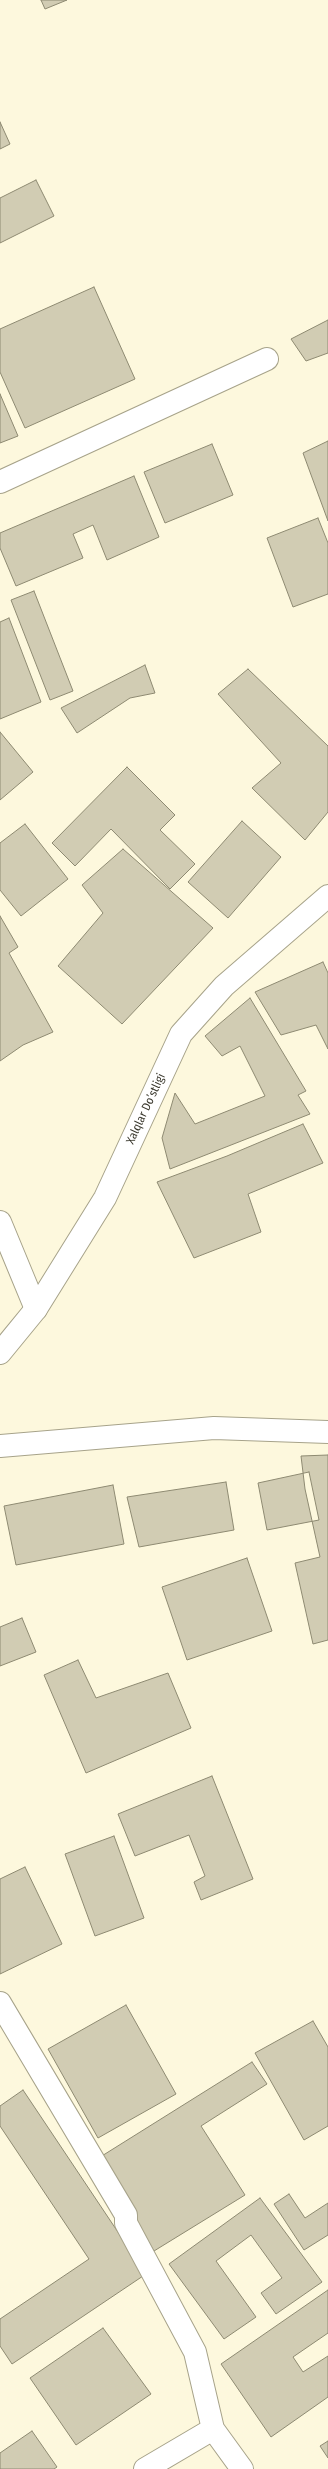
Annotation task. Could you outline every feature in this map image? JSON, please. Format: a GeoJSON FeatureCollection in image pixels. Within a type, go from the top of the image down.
{"type":"FeatureCollection","features":[{"type":"Feature","properties":{"kind":"main road"},"geometry":{"type":"LineString","coordinates":[[0,482],[267,359]]}},
{"type":"Feature","properties":{"kind":"main road","name":"Xalqlar Do’stligi"},"geometry":{"type":"LineString","coordinates":[[0,1353],[36,1309],[105,1198],[181,1034],[224,986],[328,896]]}},
{"type":"Feature","properties":{"kind":"main road"},"geometry":{"type":"LineString","coordinates":[[0,1222],[36,1309]]}},
{"type":"Feature","properties":{"kind":"main road"},"geometry":{"type":"LineString","coordinates":[[0,1446],[214,1428],[328,1432]]}},
{"type":"Feature","properties":{"kind":"main road"},"geometry":{"type":"LineString","coordinates":[[0,2004],[126,2215],[126,2223],[195,2352],[213,2429],[242,2469]]}},
{"type":"Feature","properties":{"kind":"main road"},"geometry":{"type":"LineString","coordinates":[[145,2469],[213,2429]]}},
{"type":"Feature","properties":{"kind":"building"},"geometry":{"type":"Polygon","coordinates":[[[41,0],[67,0],[45,9],[41,0]]]}},
{"type":"Feature","properties":{"kind":"building"},"geometry":{"type":"Polygon","coordinates":[[[0,122],[10,144],[0,149],[0,122]]]}},
{"type":"Feature","properties":{"kind":"building"},"geometry":{"type":"Polygon","coordinates":[[[36,180],[54,216],[0,243],[0,198],[36,180]]]}},
{"type":"Feature","properties":{"kind":"building"},"geometry":{"type":"Polygon","coordinates":[[[94,287],[135,379],[25,428],[0,372],[0,329],[94,287]]]}},
{"type":"Feature","properties":{"kind":"building"},"geometry":{"type":"Polygon","coordinates":[[[328,320],[328,353],[306,361],[291,339],[328,320]]]}},
{"type":"Feature","properties":{"kind":"building"},"geometry":{"type":"Polygon","coordinates":[[[0,394],[18,436],[0,443],[0,394]]]}},
{"type":"Feature","properties":{"kind":"building"},"geometry":{"type":"Polygon","coordinates":[[[328,441],[328,521],[303,453],[328,441]]]}},
{"type":"Feature","properties":{"kind":"building"},"geometry":{"type":"Polygon","coordinates":[[[212,444],[233,495],[165,523],[144,472],[212,444]]]}},
{"type":"Feature","properties":{"kind":"building"},"geometry":{"type":"Polygon","coordinates":[[[134,476],[159,537],[107,560],[93,525],[73,534],[83,558],[16,586],[0,548],[0,533],[134,476]]]}},
{"type":"Feature","properties":{"kind":"building"},"geometry":{"type":"Polygon","coordinates":[[[318,518],[328,543],[328,594],[293,607],[267,538],[318,518]]]}},
{"type":"Feature","properties":{"kind":"building"},"geometry":{"type":"Polygon","coordinates":[[[34,591],[73,691],[50,700],[11,600],[34,591]]]}},
{"type":"Feature","properties":{"kind":"building"},"geometry":{"type":"Polygon","coordinates":[[[9,618],[41,702],[0,719],[0,622],[9,618]]]}},
{"type":"Feature","properties":{"kind":"building"},"geometry":{"type":"Polygon","coordinates":[[[145,665],[155,693],[130,698],[77,733],[61,708],[145,665]]]}},
{"type":"Feature","properties":{"kind":"building"},"geometry":{"type":"Polygon","coordinates":[[[248,669],[328,746],[328,812],[305,840],[252,788],[281,763],[218,694],[248,669]]]}},
{"type":"Feature","properties":{"kind":"building"},"geometry":{"type":"Polygon","coordinates":[[[0,732],[33,772],[0,800],[0,732]]]}},
{"type":"Feature","properties":{"kind":"building"},"geometry":{"type":"Polygon","coordinates":[[[127,767],[175,815],[160,830],[195,864],[170,889],[111,829],[75,866],[52,843],[127,767]]]}},
{"type":"Feature","properties":{"kind":"building"},"geometry":{"type":"Polygon","coordinates":[[[242,821],[281,857],[228,918],[188,882],[242,821]]]}},
{"type":"Feature","properties":{"kind":"building"},"geometry":{"type":"Polygon","coordinates":[[[25,824],[68,879],[21,916],[0,890],[0,843],[25,824]]]}},
{"type":"Feature","properties":{"kind":"building"},"geometry":{"type":"Polygon","coordinates":[[[123,849],[213,928],[122,1024],[58,966],[103,913],[82,885],[123,849]]]}},
{"type":"Feature","properties":{"kind":"building"},"geometry":{"type":"Polygon","coordinates":[[[0,916],[18,947],[9,953],[53,1032],[23,1045],[0,1061],[0,916]]]}},
{"type":"Feature","properties":{"kind":"building"},"geometry":{"type":"Polygon","coordinates":[[[323,962],[328,973],[328,1049],[316,1025],[281,1035],[255,992],[323,962]]]}},
{"type":"Feature","properties":{"kind":"building"},"geometry":{"type":"Polygon","coordinates":[[[250,998],[306,1091],[298,1095],[310,1114],[170,1169],[162,1138],[175,1093],[195,1124],[265,1096],[240,1046],[222,1056],[205,1036],[250,998]]]}},
{"type":"Feature","properties":{"kind":"building"},"geometry":{"type":"Polygon","coordinates":[[[303,1124],[323,1163],[248,1194],[261,1232],[194,1258],[157,1182],[227,1156],[303,1124]]]}},
{"type":"Feature","properties":{"kind":"building"},"geometry":{"type":"Polygon","coordinates":[[[328,1455],[328,1640],[313,1644],[295,1563],[320,1557],[305,1489],[301,1456],[328,1455]]]}},
{"type":"Feature","properties":{"kind":"building"},"geometry":{"type":"Polygon","coordinates":[[[309,1472],[319,1520],[267,1530],[258,1483],[309,1472]]]}},
{"type":"Feature","properties":{"kind":"building"},"geometry":{"type":"Polygon","coordinates":[[[226,1482],[234,1530],[139,1547],[127,1497],[226,1482]]]}},
{"type":"Feature","properties":{"kind":"building"},"geometry":{"type":"Polygon","coordinates":[[[113,1485],[124,1544],[16,1565],[4,1506],[113,1485]]]}},
{"type":"Feature","properties":{"kind":"building"},"geometry":{"type":"Polygon","coordinates":[[[247,1558],[272,1631],[187,1660],[162,1587],[247,1558]]]}},
{"type":"Feature","properties":{"kind":"building"},"geometry":{"type":"Polygon","coordinates":[[[22,1618],[36,1652],[0,1666],[0,1627],[22,1618]]]}},
{"type":"Feature","properties":{"kind":"building"},"geometry":{"type":"Polygon","coordinates":[[[78,1660],[96,1698],[168,1673],[191,1728],[86,1773],[44,1675],[78,1660]]]}},
{"type":"Feature","properties":{"kind":"building"},"geometry":{"type":"Polygon","coordinates":[[[212,1776],[253,1879],[201,1900],[194,1882],[205,1876],[189,1835],[135,1856],[118,1814],[212,1776]]]}},
{"type":"Feature","properties":{"kind":"building"},"geometry":{"type":"Polygon","coordinates":[[[114,1836],[144,1918],[95,1936],[65,1854],[114,1836]]]}},
{"type":"Feature","properties":{"kind":"building"},"geometry":{"type":"Polygon","coordinates":[[[25,1867],[62,1944],[0,1974],[0,1879],[25,1867]]]}},
{"type":"Feature","properties":{"kind":"building"},"geometry":{"type":"Polygon","coordinates":[[[126,2005],[176,2094],[98,2138],[48,2049],[126,2005]]]}},
{"type":"Feature","properties":{"kind":"building"},"geometry":{"type":"Polygon","coordinates":[[[313,2021],[328,2047],[328,2126],[304,2140],[255,2053],[313,2021]]]}},
{"type":"Feature","properties":{"kind":"building"},"geometry":{"type":"Polygon","coordinates":[[[252,2062],[267,2084],[201,2126],[245,2195],[154,2251],[97,2159],[252,2062]]]}},
{"type":"Feature","properties":{"kind":"building"},"geometry":{"type":"Polygon","coordinates":[[[23,2090],[146,2274],[12,2364],[0,2346],[0,2319],[89,2259],[0,2126],[0,2106],[23,2090]]]}},
{"type":"Feature","properties":{"kind":"building"},"geometry":{"type":"Polygon","coordinates":[[[289,2194],[305,2218],[328,2203],[328,2235],[304,2250],[274,2204],[289,2194]]]}},
{"type":"Feature","properties":{"kind":"building"},"geometry":{"type":"Polygon","coordinates":[[[260,2198],[322,2282],[276,2314],[261,2293],[282,2278],[251,2235],[216,2261],[256,2317],[224,2339],[169,2264],[260,2198]]]}},
{"type":"Feature","properties":{"kind":"building"},"geometry":{"type":"Polygon","coordinates":[[[328,2290],[328,2333],[293,2357],[303,2372],[328,2356],[328,2397],[271,2437],[221,2364],[328,2290]]]}},
{"type":"Feature","properties":{"kind":"building"},"geometry":{"type":"Polygon","coordinates":[[[103,2328],[151,2394],[76,2445],[30,2378],[103,2328]]]}},
{"type":"Feature","properties":{"kind":"building"},"geometry":{"type":"Polygon","coordinates":[[[32,2431],[57,2467],[54,2469],[0,2469],[0,2453],[32,2431]]]}},
{"type":"Feature","properties":{"kind":"building"},"geometry":{"type":"Polygon","coordinates":[[[328,2441],[328,2458],[320,2446],[328,2441]]]}}]}
